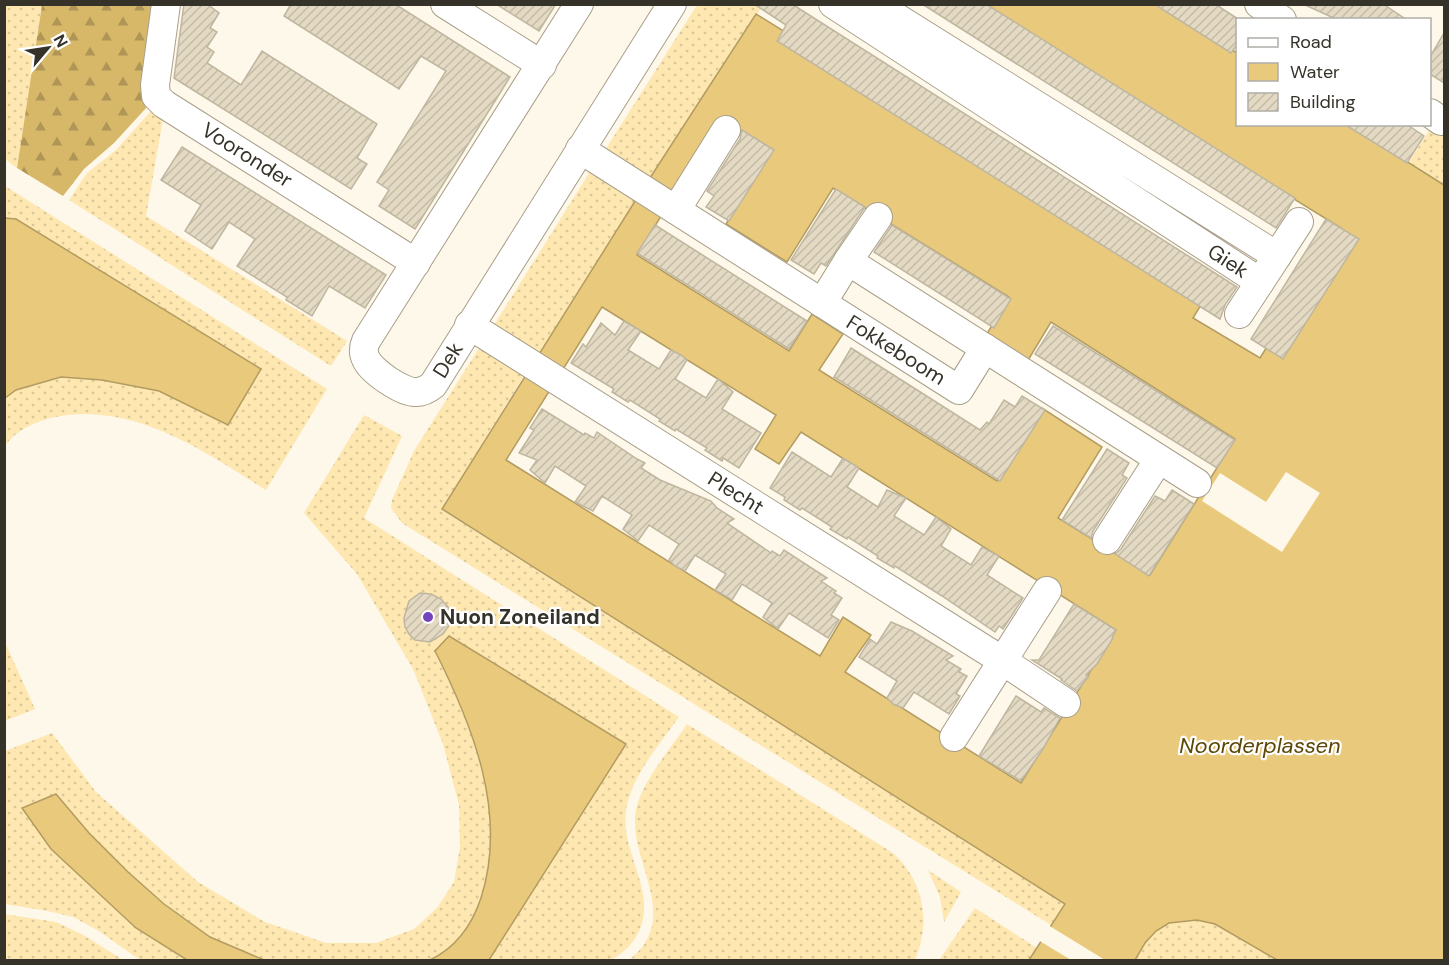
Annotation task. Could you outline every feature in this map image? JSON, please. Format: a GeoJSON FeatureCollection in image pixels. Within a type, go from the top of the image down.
{"type":"FeatureCollection","features":[{"type":"Feature","properties":{"kind":"street","name":"Vooronder"},"geometry":{"type":"LineString","coordinates":[[166,4],[155,85],[156,96],[164,104],[416,263]]}},
{"type":"Feature","properties":{"kind":"street"},"geometry":{"type":"LineString","coordinates":[[445,4],[542,65]]}},
{"type":"Feature","properties":{"kind":"street","name":"Dek"},"geometry":{"type":"LineString","coordinates":[[579,4],[366,341],[363,348],[368,363],[376,372],[406,391],[414,393],[433,385],[672,5]]}},
{"type":"Feature","properties":{"kind":"street","name":"Giek"},"geometry":{"type":"LineString","coordinates":[[833,4],[1260,282],[1277,256],[875,4]]}},
{"type":"Feature","properties":{"kind":"street"},"geometry":{"type":"LineString","coordinates":[[1259,4],[1279,18]]}},
{"type":"Feature","properties":{"kind":"street"},"geometry":{"type":"LineString","coordinates":[[1431,114],[1441,121],[1444,120]]}},
{"type":"Feature","properties":{"kind":"street"},"geometry":{"type":"LineString","coordinates":[[672,208],[726,130]]}},
{"type":"Feature","properties":{"kind":"street","name":"Fokkeboom"},"geometry":{"type":"LineString","coordinates":[[580,149],[959,390],[986,348]]}},
{"type":"Feature","properties":{"kind":"street"},"geometry":{"type":"LineString","coordinates":[[822,303],[878,217]]}},
{"type":"Feature","properties":{"kind":"street"},"geometry":{"type":"LineString","coordinates":[[1277,256],[1299,222]]}},
{"type":"Feature","properties":{"kind":"street"},"geometry":{"type":"LineString","coordinates":[[848,261],[1197,483]]}},
{"type":"Feature","properties":{"kind":"street"},"geometry":{"type":"LineString","coordinates":[[1239,314],[1260,282]]}},
{"type":"Feature","properties":{"kind":"street","name":"Plecht"},"geometry":{"type":"LineString","coordinates":[[469,325],[1066,703]]}},
{"type":"Feature","properties":{"kind":"street"},"geometry":{"type":"LineString","coordinates":[[1107,540],[1159,459]]}},
{"type":"Feature","properties":{"kind":"street"},"geometry":{"type":"LineString","coordinates":[[954,737],[1047,591]]}},
{"type":"Feature","properties":{"kind":"shaded area"},"geometry":{"type":"Polygon","coordinates":[[[5,5],[42,5],[17,168],[5,159],[5,5]]]}},
{"type":"Feature","properties":{"kind":"shaded area"},"geometry":{"type":"Polygon","coordinates":[[[697,5],[763,5],[647,183],[602,155],[697,5]]]}},
{"type":"Feature","properties":{"kind":"shaded area"},"geometry":{"type":"Polygon","coordinates":[[[152,110],[163,119],[146,216],[347,341],[331,366],[69,200],[87,173],[115,151],[152,110]]]}},
{"type":"Feature","properties":{"kind":"shaded area"},"geometry":{"type":"Polygon","coordinates":[[[1432,126],[1444,130],[1444,185],[1409,162],[1432,126]]]}},
{"type":"Feature","properties":{"kind":"shaded area"},"geometry":{"type":"Polygon","coordinates":[[[591,170],[637,198],[536,358],[491,330],[591,170]]]}},
{"type":"Feature","properties":{"kind":"shaded area"},"geometry":{"type":"Polygon","coordinates":[[[5,186],[327,389],[266,490],[218,460],[166,433],[112,416],[84,414],[55,417],[21,431],[5,446],[5,398],[16,390],[61,377],[102,380],[159,391],[228,425],[16,219],[5,218],[5,186]]]}},
{"type":"Feature","properties":{"kind":"shaded area"},"geometry":{"type":"Polygon","coordinates":[[[481,345],[526,372],[442,510],[1065,904],[1051,925],[402,523],[391,508],[392,500],[414,451],[481,345]]]}},
{"type":"Feature","properties":{"kind":"shaded area"},"geometry":{"type":"Polygon","coordinates":[[[364,415],[402,436],[364,518],[679,717],[642,770],[630,793],[627,805],[625,822],[627,838],[644,900],[644,915],[634,940],[624,952],[611,960],[489,960],[625,744],[435,651],[462,709],[473,740],[482,771],[491,835],[488,866],[477,908],[462,935],[439,955],[430,960],[262,960],[210,937],[164,904],[89,833],[56,794],[136,928],[187,960],[140,960],[99,931],[73,917],[5,904],[5,751],[52,733],[96,792],[198,882],[265,922],[326,943],[376,943],[414,929],[437,908],[454,882],[460,847],[459,805],[443,744],[413,669],[357,574],[304,513],[364,415]]]}},
{"type":"Feature","properties":{"kind":"shaded area"},"geometry":{"type":"Polygon","coordinates":[[[4,640],[35,709],[5,721],[4,721],[4,640]]]}},
{"type":"Feature","properties":{"kind":"shaded area"},"geometry":{"type":"Polygon","coordinates":[[[687,724],[893,853],[904,864],[918,889],[922,903],[923,931],[915,960],[629,960],[645,943],[652,924],[653,905],[638,845],[635,825],[637,806],[652,774],[687,724]]]}},
{"type":"Feature","properties":{"kind":"shaded area"},"geometry":{"type":"Polygon","coordinates":[[[928,870],[961,892],[944,922],[940,897],[928,870]]]}},
{"type":"Feature","properties":{"kind":"shaded area"},"geometry":{"type":"Polygon","coordinates":[[[975,908],[1037,948],[1029,960],[939,960],[975,908]]]}},
{"type":"Feature","properties":{"kind":"shaded area"},"geometry":{"type":"Polygon","coordinates":[[[4,914],[56,922],[85,936],[123,960],[5,960],[4,914]]]}},
{"type":"Feature","properties":{"kind":"shaded area"},"geometry":{"type":"Polygon","coordinates":[[[1197,920],[1215,924],[1277,960],[1135,960],[1156,930],[1174,922],[1197,920]]]}},
{"type":"Feature","properties":{"kind":"green space"},"geometry":{"type":"Polygon","coordinates":[[[42,5],[155,5],[142,96],[147,107],[114,143],[84,169],[63,196],[17,168],[42,5]]]}},
{"type":"Feature","properties":{"kind":"water","name":"Noorderplassen"},"geometry":{"type":"Polygon","coordinates":[[[980,5],[1161,5],[1236,52],[1236,126],[1351,126],[1444,185],[1444,960],[1277,960],[1215,924],[1197,920],[1169,923],[1156,931],[1145,943],[1135,960],[1029,960],[1065,904],[442,509],[637,198],[756,14],[1207,295],[1193,318],[1260,358],[1341,228],[980,5]],[[721,119],[637,255],[789,351],[812,314],[843,334],[819,370],[997,481],[1042,408],[1102,447],[1058,518],[1150,575],[1235,439],[1051,322],[1027,362],[985,337],[1009,297],[833,188],[787,262],[726,224],[771,150],[721,119]],[[602,307],[506,460],[820,656],[843,617],[871,635],[845,672],[1021,783],[1116,630],[801,432],[779,464],[755,449],[776,415],[602,307]]]}},
{"type":"Feature","properties":{"kind":"water"},"geometry":{"type":"Polygon","coordinates":[[[5,218],[16,219],[261,369],[228,425],[159,391],[102,380],[61,377],[16,390],[5,398],[5,218]]]}},
{"type":"Feature","properties":{"kind":"water"},"geometry":{"type":"Polygon","coordinates":[[[449,636],[626,744],[489,960],[430,960],[462,935],[473,917],[481,898],[488,866],[491,835],[482,771],[473,740],[462,709],[435,651],[449,636]]]}},
{"type":"Feature","properties":{"kind":"water"},"geometry":{"type":"Polygon","coordinates":[[[56,794],[89,833],[164,904],[210,937],[264,960],[187,960],[136,928],[51,849],[22,808],[56,794]]]}},
{"type":"Feature","properties":{"kind":"pier"},"geometry":{"type":"Polygon","coordinates":[[[1286,472],[1320,493],[1282,552],[1202,501],[1220,473],[1266,502],[1286,472]]]}},
{"type":"Feature","properties":{"kind":"pier"},"geometry":{"type":"Polygon","coordinates":[[[1048,925],[1105,960],[1071,960],[1038,940],[1048,925]]]}},
{"type":"Feature","properties":{"kind":"building"},"geometry":{"type":"Polygon","coordinates":[[[184,4],[207,4],[219,13],[210,28],[217,32],[207,47],[214,52],[207,63],[241,85],[262,51],[377,124],[357,158],[367,164],[351,189],[174,78],[184,4]]]}},
{"type":"Feature","properties":{"kind":"building"},"geometry":{"type":"Polygon","coordinates":[[[291,4],[395,4],[510,77],[415,229],[379,206],[389,190],[377,182],[446,71],[421,56],[399,89],[284,16],[291,4]]]}},
{"type":"Feature","properties":{"kind":"building"},"geometry":{"type":"Polygon","coordinates":[[[496,4],[556,4],[539,31],[496,4]]]}},
{"type":"Feature","properties":{"kind":"building"},"geometry":{"type":"Polygon","coordinates":[[[754,4],[792,4],[1237,287],[1225,305],[1220,319],[777,41],[786,25],[754,4]]]}},
{"type":"Feature","properties":{"kind":"building"},"geometry":{"type":"Polygon","coordinates":[[[922,4],[986,4],[1295,198],[1276,228],[922,4]]]}},
{"type":"Feature","properties":{"kind":"building"},"geometry":{"type":"Polygon","coordinates":[[[1154,4],[1215,4],[1236,18],[1236,46],[1231,53],[1154,4]]]}},
{"type":"Feature","properties":{"kind":"building"},"geometry":{"type":"Polygon","coordinates":[[[1303,4],[1383,4],[1404,18],[1334,18],[1303,4]]]}},
{"type":"Feature","properties":{"kind":"building"},"geometry":{"type":"Polygon","coordinates":[[[1444,33],[1444,83],[1431,75],[1431,55],[1444,33]]]}},
{"type":"Feature","properties":{"kind":"building"},"geometry":{"type":"Polygon","coordinates":[[[1347,126],[1409,126],[1424,136],[1407,163],[1347,126]]]}},
{"type":"Feature","properties":{"kind":"building"},"geometry":{"type":"Polygon","coordinates":[[[742,130],[774,150],[729,221],[706,207],[714,196],[707,191],[740,139],[742,130]]]}},
{"type":"Feature","properties":{"kind":"building"},"geometry":{"type":"Polygon","coordinates":[[[182,147],[386,275],[365,308],[329,286],[312,316],[286,300],[287,297],[237,266],[255,239],[229,222],[212,249],[185,231],[201,205],[161,180],[182,147]]]}},
{"type":"Feature","properties":{"kind":"building"},"geometry":{"type":"Polygon","coordinates":[[[836,189],[865,207],[826,266],[821,263],[814,274],[791,260],[836,189]]]}},
{"type":"Feature","properties":{"kind":"building"},"geometry":{"type":"Polygon","coordinates":[[[1326,219],[1359,239],[1283,359],[1251,339],[1326,219]]]}},
{"type":"Feature","properties":{"kind":"building"},"geometry":{"type":"Polygon","coordinates":[[[655,225],[807,321],[789,349],[637,253],[655,225]]]}},
{"type":"Feature","properties":{"kind":"building"},"geometry":{"type":"Polygon","coordinates":[[[892,225],[1011,299],[994,328],[874,252],[892,225]]]}},
{"type":"Feature","properties":{"kind":"building"},"geometry":{"type":"Polygon","coordinates":[[[624,321],[641,331],[628,350],[659,369],[671,350],[687,360],[675,379],[706,398],[718,379],[733,392],[722,409],[761,433],[739,468],[723,458],[722,461],[705,450],[707,448],[676,429],[675,431],[630,400],[628,402],[612,392],[614,389],[571,363],[583,344],[586,347],[601,323],[615,335],[624,321]]]}},
{"type":"Feature","properties":{"kind":"building"},"geometry":{"type":"Polygon","coordinates":[[[1053,326],[1235,440],[1217,468],[1035,354],[1053,326]]]}},
{"type":"Feature","properties":{"kind":"building"},"geometry":{"type":"Polygon","coordinates":[[[851,348],[980,430],[987,422],[989,424],[1004,400],[1015,407],[1022,396],[1045,410],[1000,481],[834,377],[851,348]]]}},
{"type":"Feature","properties":{"kind":"building"},"geometry":{"type":"Polygon","coordinates":[[[542,409],[584,435],[585,433],[594,438],[597,432],[645,463],[641,468],[660,480],[711,501],[717,508],[734,519],[727,523],[771,553],[772,551],[780,556],[784,550],[827,578],[821,581],[842,598],[831,615],[839,620],[828,638],[789,613],[778,629],[763,617],[772,603],[742,584],[732,600],[715,590],[726,574],[695,555],[685,571],[675,566],[669,560],[679,544],[649,525],[638,541],[623,529],[632,515],[602,496],[593,511],[575,502],[586,486],[555,466],[545,483],[530,470],[537,460],[519,453],[534,430],[530,428],[542,409]]]}},
{"type":"Feature","properties":{"kind":"building"},"geometry":{"type":"Polygon","coordinates":[[[1107,449],[1129,463],[1122,475],[1127,478],[1093,531],[1091,538],[1062,520],[1107,449]]]}},
{"type":"Feature","properties":{"kind":"building"},"geometry":{"type":"Polygon","coordinates":[[[792,452],[831,477],[843,458],[859,468],[847,487],[878,507],[887,490],[906,498],[894,516],[924,535],[936,517],[951,529],[941,546],[971,565],[982,547],[999,556],[987,575],[1023,598],[1003,629],[999,626],[995,632],[895,566],[894,568],[848,537],[847,539],[830,529],[832,527],[802,508],[800,510],[784,500],[785,497],[770,488],[792,452]]]}},
{"type":"Feature","properties":{"kind":"building"},"geometry":{"type":"Polygon","coordinates":[[[1172,490],[1194,504],[1149,576],[1115,554],[1121,549],[1155,496],[1165,501],[1172,490]]]}},
{"type":"Feature","properties":{"kind":"building","name":"Nuon Zoneiland"},"geometry":{"type":"Polygon","coordinates":[[[420,593],[431,594],[441,599],[451,614],[452,621],[443,634],[430,642],[415,640],[405,627],[404,618],[409,601],[420,593]]]}},
{"type":"Feature","properties":{"kind":"building"},"geometry":{"type":"Polygon","coordinates":[[[1074,604],[1116,630],[1097,664],[1086,675],[1089,676],[1077,691],[1032,660],[1039,660],[1074,604]]]}},
{"type":"Feature","properties":{"kind":"building"},"geometry":{"type":"Polygon","coordinates":[[[891,622],[912,631],[953,656],[946,660],[961,669],[959,672],[967,676],[956,694],[960,696],[949,714],[914,692],[903,708],[893,704],[887,698],[897,681],[859,657],[870,639],[877,644],[891,622]]]}},
{"type":"Feature","properties":{"kind":"building"},"geometry":{"type":"Polygon","coordinates":[[[1016,696],[1041,712],[1044,708],[1060,718],[1043,749],[1021,781],[979,756],[1016,696]]]}},
{"type":"Feature","properties":{"kind":"place","name":"Nuon Zoneiland"},"geometry":{"type":"Point","coordinates":[428,617]}}]}
